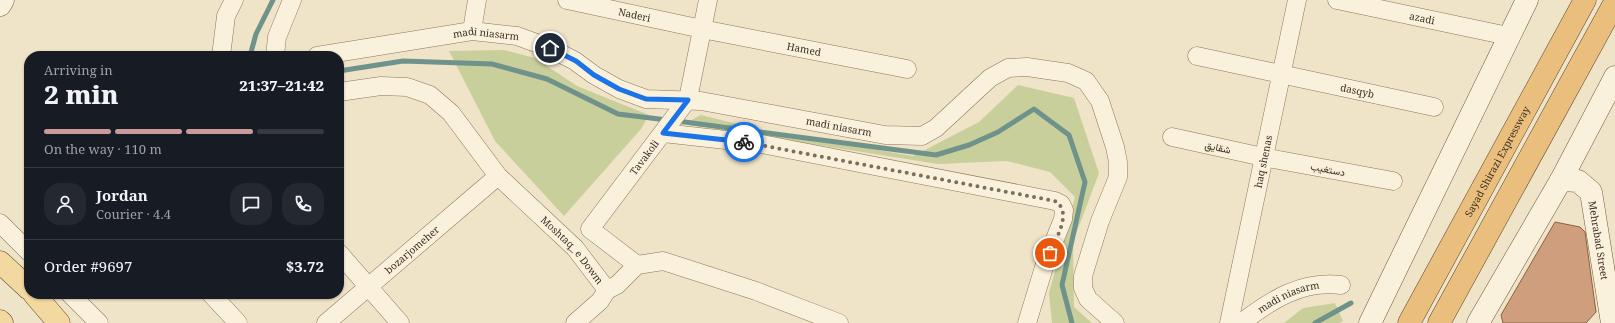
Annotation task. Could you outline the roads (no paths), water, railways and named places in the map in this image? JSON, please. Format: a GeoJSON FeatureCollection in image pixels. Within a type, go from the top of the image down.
{"type":"FeatureCollection","features":[{"type":"Feature","properties":{"kind":"highway","name":"Sayad Shirazi Expressway"},"geometry":{"type":"LineString","coordinates":[[1409,323],[1585,0]]}},
{"type":"Feature","properties":{"kind":"highway"},"geometry":{"type":"LineString","coordinates":[[1439,323],[1615,2]]}},
{"type":"Feature","properties":{"kind":"main road"},"geometry":{"type":"LineString","coordinates":[[0,5],[3,0]]}},
{"type":"Feature","properties":{"kind":"main road"},"geometry":{"type":"LineString","coordinates":[[1370,323],[1526,0]]}},
{"type":"Feature","properties":{"kind":"main road"},"geometry":{"type":"LineString","coordinates":[[1614,79],[1615,101]]}},
{"type":"Feature","properties":{"kind":"main road"},"geometry":{"type":"LineString","coordinates":[[1478,323],[1561,180],[1614,79]]}},
{"type":"Feature","properties":{"kind":"main road","name":"Mehrabad Street"},"geometry":{"type":"LineString","coordinates":[[1561,180],[1578,181],[1591,192],[1606,233],[1612,323]]}},
{"type":"Feature","properties":{"kind":"main road"},"geometry":{"type":"LineString","coordinates":[[0,262],[24,284]]}},
{"type":"Feature","properties":{"kind":"main road"},"geometry":{"type":"LineString","coordinates":[[38,299],[59,323]]}},
{"type":"Feature","properties":{"kind":"street"},"geometry":{"type":"LineString","coordinates":[[222,51],[226,16],[234,0]]}},
{"type":"Feature","properties":{"kind":"street"},"geometry":{"type":"LineString","coordinates":[[276,51],[276,37],[292,0]]}},
{"type":"Feature","properties":{"kind":"street"},"geometry":{"type":"LineString","coordinates":[[472,31],[477,0]]}},
{"type":"Feature","properties":{"kind":"street","name":"Naderi"},"geometry":{"type":"LineString","coordinates":[[568,0],[702,29]]}},
{"type":"Feature","properties":{"kind":"street","name":"Tavakoli"},"geometry":{"type":"LineString","coordinates":[[637,265],[590,229],[688,100],[708,0]]}},
{"type":"Feature","properties":{"kind":"street","name":"haq shenas"},"geometry":{"type":"LineString","coordinates":[[1229,323],[1297,0]]}},
{"type":"Feature","properties":{"kind":"street","name":"azadi"},"geometry":{"type":"LineString","coordinates":[[1337,0],[1508,36]]}},
{"type":"Feature","properties":{"kind":"street","name":"Hamed"},"geometry":{"type":"LineString","coordinates":[[702,29],[907,69]]}},
{"type":"Feature","properties":{"kind":"street","name":"madi niasarm"},"geometry":{"type":"LineString","coordinates":[[344,52],[472,31],[517,36],[550,48],[576,61],[594,75],[619,89],[646,99],[712,102],[885,135],[922,136],[936,128],[990,78],[1008,68],[1027,66],[1068,73],[1086,81],[1100,101],[1115,147],[1118,162],[1118,177],[1100,220],[1083,276],[1083,288],[1088,299],[1115,323]]}},
{"type":"Feature","properties":{"kind":"street","name":"dasqyb"},"geometry":{"type":"LineString","coordinates":[[1198,56],[1434,107]]}},
{"type":"Feature","properties":{"kind":"street","name":"Moshtaq_ e Dowm"},"geometry":{"type":"LineString","coordinates":[[344,91],[381,86],[407,86],[430,95],[451,113],[498,176],[574,248],[607,290],[617,285],[637,265]]}},
{"type":"Feature","properties":{"kind":"street"},"geometry":{"type":"LineString","coordinates":[[663,133],[762,144],[1055,201],[1061,204],[1064,210],[1063,219],[1046,264],[1027,323]]}},
{"type":"Feature","properties":{"kind":"street","name":"شقایق"},"geometry":{"type":"LineString","coordinates":[[1172,137],[1264,157]]}},
{"type":"Feature","properties":{"kind":"street","name":"دستغیب"},"geometry":{"type":"LineString","coordinates":[[1264,157],[1393,181]]}},
{"type":"Feature","properties":{"kind":"street","name":"bozarjomeher"},"geometry":{"type":"LineString","coordinates":[[326,323],[498,176]]}},
{"type":"Feature","properties":{"kind":"street"},"geometry":{"type":"LineString","coordinates":[[0,222],[24,247]]}},
{"type":"Feature","properties":{"kind":"street"},"geometry":{"type":"LineString","coordinates":[[344,259],[400,323]]}},
{"type":"Feature","properties":{"kind":"street"},"geometry":{"type":"LineString","coordinates":[[637,265],[663,261],[756,291],[839,323]]}},
{"type":"Feature","properties":{"kind":"street","name":"madi niasarm"},"geometry":{"type":"LineString","coordinates":[[1241,323],[1263,306],[1286,293],[1325,283],[1341,285]]}},
{"type":"Feature","properties":{"kind":"street"},"geometry":{"type":"LineString","coordinates":[[574,323],[600,301],[607,290]]}},
{"type":"Feature","properties":{"kind":"street"},"geometry":{"type":"LineString","coordinates":[[75,299],[99,323]]}},
{"type":"Feature","properties":{"kind":"street"},"geometry":{"type":"LineString","coordinates":[[216,299],[238,323]]}},
{"type":"Feature","properties":{"kind":"waterway"},"geometry":{"type":"LineString","coordinates":[[251,51],[256,34],[273,0]]}},
{"type":"Feature","properties":{"kind":"waterway"},"geometry":{"type":"LineString","coordinates":[[344,70],[403,61],[492,64],[547,79],[618,114],[667,120]]}},
{"type":"Feature","properties":{"kind":"waterway"},"geometry":{"type":"LineString","coordinates":[[677,121],[936,155],[969,145],[998,132],[1034,109],[1069,135],[1085,182],[1062,285],[1072,323]]}},
{"type":"Feature","properties":{"kind":"waterway"},"geometry":{"type":"LineString","coordinates":[[1315,323],[1351,303]]}}]}
